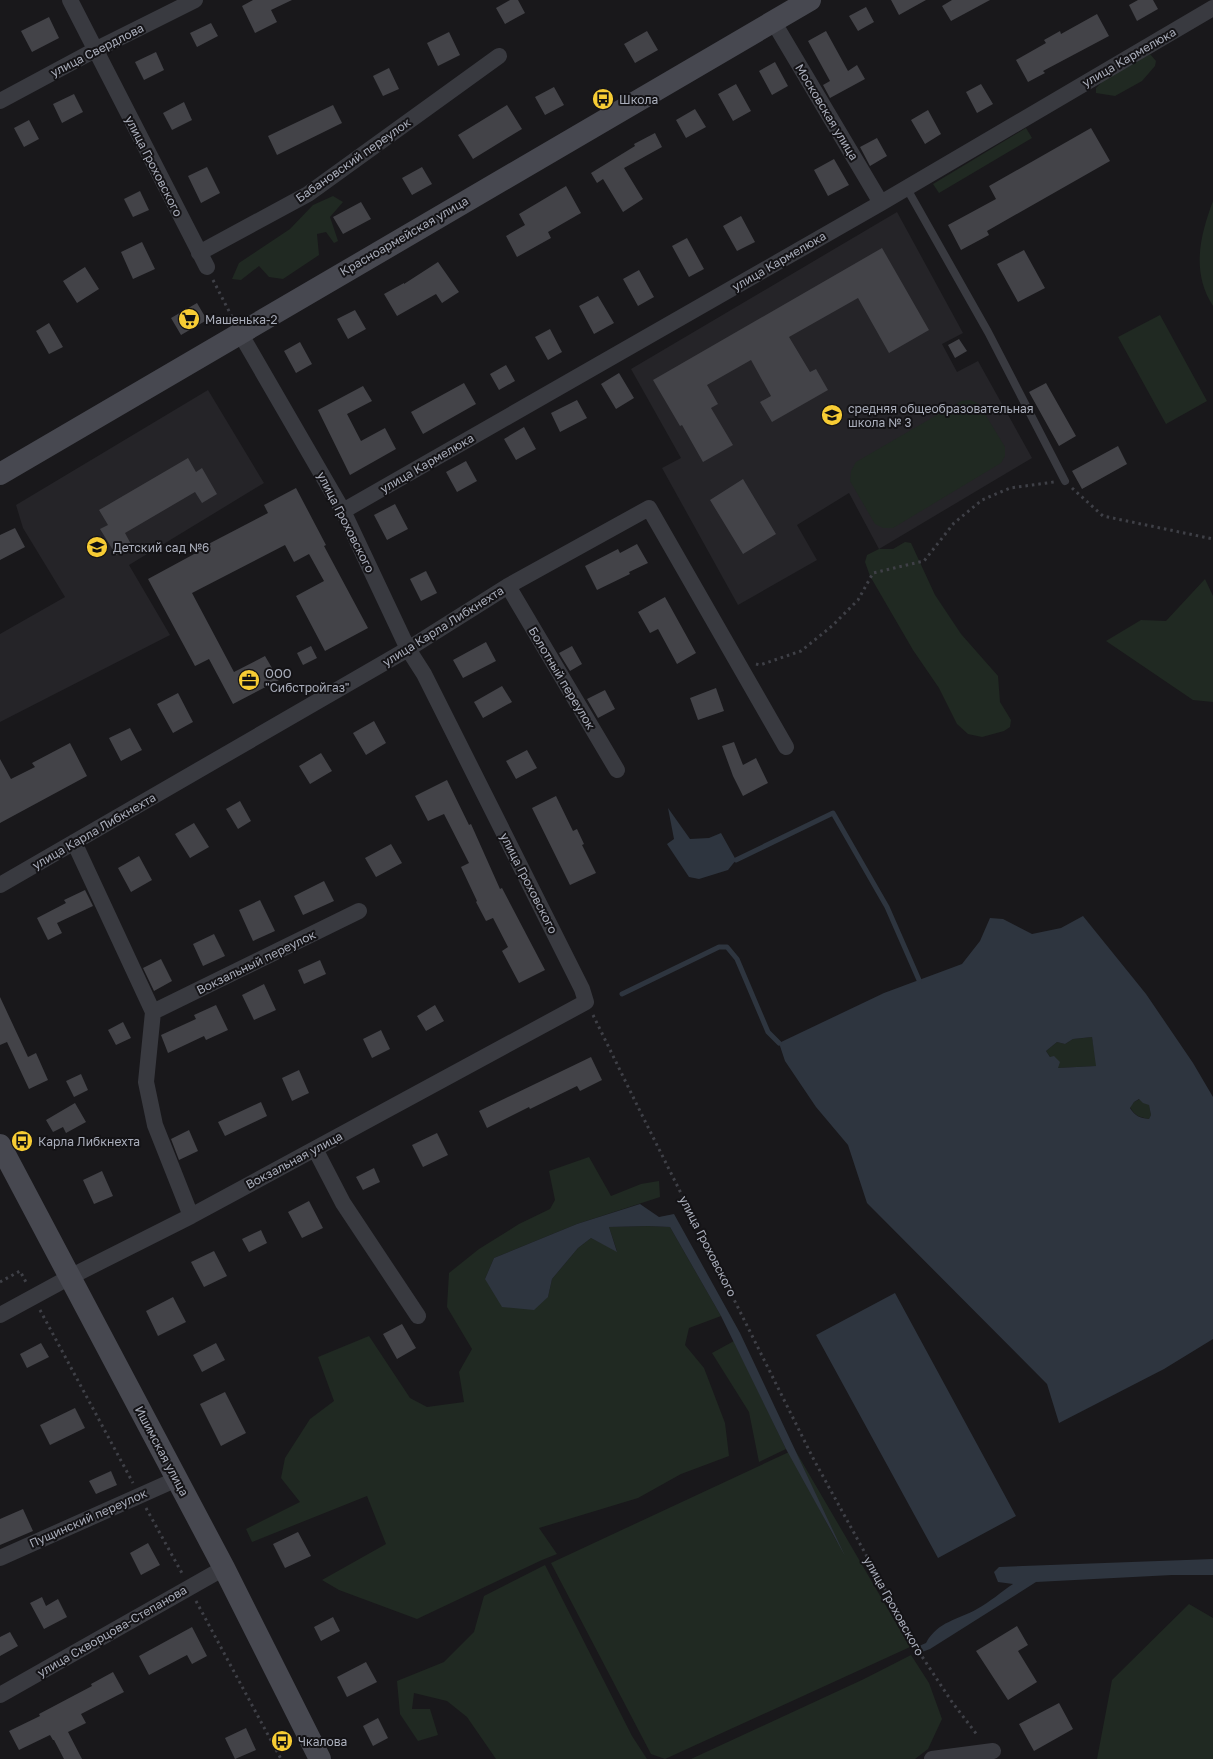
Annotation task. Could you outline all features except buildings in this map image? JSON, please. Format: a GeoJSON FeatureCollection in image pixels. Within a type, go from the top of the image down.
{"type":"FeatureCollection","features":[{"type":"Feature","properties":{"kind":"main road","name":"Красноармейская улица"},"geometry":{"type":"LineString","coordinates":[[0,474],[810,0]]}},
{"type":"Feature","properties":{"kind":"main road","name":"Ишимская улица"},"geometry":{"type":"LineString","coordinates":[[0,1145],[224,1568],[320,1759]]}},
{"type":"Feature","properties":{"kind":"street","name":"улица Гроховского"},"geometry":{"type":"LineString","coordinates":[[70,0],[203,260]]}},
{"type":"Feature","properties":{"kind":"street","name":"улица Свердлова"},"geometry":{"type":"LineString","coordinates":[[0,101],[194,0]]}},
{"type":"Feature","properties":{"kind":"street","name":"улица Кармелюка"},"geometry":{"type":"LineString","coordinates":[[343,511],[881,203],[1213,8]]}},
{"type":"Feature","properties":{"kind":"street","name":"Московская улица"},"geometry":{"type":"LineString","coordinates":[[772,21],[881,203]]}},
{"type":"Feature","properties":{"kind":"street","name":"Бабановский переулок"},"geometry":{"type":"LineString","coordinates":[[203,260],[308,194],[499,56]]}},
{"type":"Feature","properties":{"kind":"street","name":"улица Гроховского"},"geometry":{"type":"LineString","coordinates":[[240,333],[343,511],[408,649],[424,674],[582,989],[586,1002]]}},
{"type":"Feature","properties":{"kind":"street","name":"улица Карла Либкнехта"},"geometry":{"type":"LineString","coordinates":[[0,885],[408,649],[508,586],[649,508],[786,747]]}},
{"type":"Feature","properties":{"kind":"street","name":"Болотный переулок"},"geometry":{"type":"LineString","coordinates":[[508,586],[617,770]]}},
{"type":"Feature","properties":{"kind":"street"},"geometry":{"type":"LineString","coordinates":[[74,842],[153,1012],[146,1082],[155,1125],[191,1216]]}},
{"type":"Feature","properties":{"kind":"street","name":"Вокзальный переулок"},"geometry":{"type":"LineString","coordinates":[[153,1012],[359,912]]}},
{"type":"Feature","properties":{"kind":"street","name":"Вокзальная улица"},"geometry":{"type":"LineString","coordinates":[[0,1315],[70,1277],[191,1216],[586,1002]]}},
{"type":"Feature","properties":{"kind":"street"},"geometry":{"type":"LineString","coordinates":[[315,1149],[343,1203],[418,1316]]}},
{"type":"Feature","properties":{"kind":"street","name":"Пущинский переулок"},"geometry":{"type":"LineString","coordinates":[[0,1558],[177,1479]]}},
{"type":"Feature","properties":{"kind":"street","name":"улица Скворцова-Степанова"},"geometry":{"type":"LineString","coordinates":[[0,1695],[224,1568]]}},
{"type":"Feature","properties":{"kind":"street"},"geometry":{"type":"LineString","coordinates":[[932,1759],[992,1752]]}},
{"type":"Feature","properties":{"kind":"lane"},"geometry":{"type":"LineString","coordinates":[[906,187],[988,332],[1065,481]]}},
{"type":"Feature","properties":{"kind":"path"},"geometry":{"type":"LineString","coordinates":[[203,260],[240,333]]}},
{"type":"Feature","properties":{"kind":"path"},"geometry":{"type":"LineString","coordinates":[[736,659],[760,665],[800,651],[832,626],[858,600],[873,573],[924,561],[954,523],[982,500],[1010,488],[1065,481],[1102,516],[1213,539]]}},
{"type":"Feature","properties":{"kind":"path","name":"улица Гроховского"},"geometry":{"type":"LineString","coordinates":[[586,1002],[814,1460],[921,1655],[952,1702],[992,1752]]}},
{"type":"Feature","properties":{"kind":"path"},"geometry":{"type":"LineString","coordinates":[[0,1282],[20,1271],[280,1759]]}},
{"type":"Feature","properties":{"kind":"shaded area"},"geometry":{"type":"Polygon","coordinates":[[[1150,54],[1156,61],[1155,66],[1142,81],[1115,96],[1096,93],[1096,88],[1103,81],[1150,54]]]}},
{"type":"Feature","properties":{"kind":"shaded area"},"geometry":{"type":"Polygon","coordinates":[[[1026,128],[1032,138],[939,193],[933,184],[1026,128]]]}},
{"type":"Feature","properties":{"kind":"shaded area"},"geometry":{"type":"Polygon","coordinates":[[[333,196],[343,202],[330,217],[338,241],[334,243],[326,232],[317,234],[319,255],[283,279],[269,277],[259,266],[241,280],[232,279],[239,263],[290,229],[313,205],[333,196]]]}},
{"type":"Feature","properties":{"kind":"shaded area"},"geometry":{"type":"Polygon","coordinates":[[[1213,201],[1213,306],[1202,280],[1200,254],[1204,227],[1213,201]]]}},
{"type":"Feature","properties":{"kind":"shaded area","name":"средняя общеобразовательная школа № 3"},"geometry":{"type":"Polygon","coordinates":[[[897,212],[963,333],[942,344],[957,372],[978,361],[1032,458],[879,549],[849,493],[797,525],[817,560],[738,605],[662,468],[681,458],[631,369],[897,212]]]}},
{"type":"Feature","properties":{"kind":"shaded area"},"geometry":{"type":"Polygon","coordinates":[[[1160,315],[1207,401],[1166,424],[1118,337],[1160,315]]]}},
{"type":"Feature","properties":{"kind":"shaded area","name":"Детский сад №6"},"geometry":{"type":"Polygon","coordinates":[[[208,390],[264,483],[129,565],[170,635],[0,722],[0,634],[65,597],[23,528],[16,505],[208,390]]]}},
{"type":"Feature","properties":{"kind":"shaded area"},"geometry":{"type":"Polygon","coordinates":[[[970,400],[979,404],[1005,447],[1005,456],[1001,463],[893,528],[883,528],[875,524],[850,481],[851,471],[856,462],[961,401],[970,400]]]}},
{"type":"Feature","properties":{"kind":"shaded area"},"geometry":{"type":"Polygon","coordinates":[[[905,542],[911,543],[935,595],[961,634],[998,676],[1000,702],[1011,720],[1010,727],[1004,731],[982,737],[968,734],[957,724],[939,688],[913,650],[870,576],[865,562],[867,555],[879,549],[893,549],[905,542]]]}},
{"type":"Feature","properties":{"kind":"shaded area"},"geometry":{"type":"Polygon","coordinates":[[[1205,579],[1213,596],[1213,702],[1193,700],[1106,641],[1141,620],[1166,621],[1205,579]]]}},
{"type":"Feature","properties":{"kind":"shaded area"},"geometry":{"type":"Polygon","coordinates":[[[668,808],[690,839],[709,838],[721,833],[736,860],[728,870],[699,879],[689,877],[667,844],[674,839],[668,808]]]}},
{"type":"Feature","properties":{"kind":"shaded area"},"geometry":{"type":"Polygon","coordinates":[[[1083,916],[1146,994],[1193,1063],[1213,1097],[1213,1339],[1164,1369],[1059,1423],[1047,1384],[867,1203],[848,1145],[816,1107],[785,1061],[779,1043],[884,993],[962,964],[980,941],[990,918],[1003,919],[1032,934],[1061,928],[1083,916]],[[1092,1037],[1073,1039],[1065,1044],[1057,1042],[1046,1051],[1050,1057],[1054,1056],[1060,1062],[1058,1068],[1096,1066],[1092,1037]],[[1139,1099],[1130,1108],[1138,1116],[1149,1119],[1151,1115],[1149,1105],[1139,1099]]]}},
{"type":"Feature","properties":{"kind":"shaded area"},"geometry":{"type":"Polygon","coordinates":[[[1092,1037],[1097,1066],[1058,1068],[1046,1051],[1057,1042],[1065,1044],[1073,1039],[1092,1037]]]}},
{"type":"Feature","properties":{"kind":"shaded area"},"geometry":{"type":"Polygon","coordinates":[[[1140,1099],[1149,1104],[1151,1115],[1149,1119],[1138,1116],[1130,1107],[1140,1099]]]}},
{"type":"Feature","properties":{"kind":"shaded area"},"geometry":{"type":"Polygon","coordinates":[[[589,1157],[611,1196],[641,1184],[659,1181],[660,1197],[577,1224],[494,1258],[485,1279],[548,1297],[552,1279],[578,1248],[591,1238],[617,1251],[609,1227],[670,1227],[721,1316],[689,1328],[685,1345],[704,1368],[725,1423],[729,1456],[681,1474],[638,1498],[539,1528],[557,1554],[417,1619],[339,1590],[322,1580],[386,1544],[367,1496],[252,1542],[246,1529],[300,1502],[281,1478],[285,1458],[310,1419],[334,1401],[318,1357],[369,1336],[410,1398],[427,1407],[464,1402],[459,1372],[472,1349],[447,1307],[449,1273],[479,1249],[519,1224],[550,1209],[555,1200],[549,1171],[589,1157]]]}},
{"type":"Feature","properties":{"kind":"shaded area"},"geometry":{"type":"Polygon","coordinates":[[[640,1204],[659,1217],[674,1214],[740,1333],[845,1556],[786,1449],[721,1316],[670,1227],[609,1227],[617,1252],[591,1238],[578,1248],[552,1279],[548,1297],[534,1310],[502,1307],[485,1279],[494,1258],[577,1224],[640,1204]]]}},
{"type":"Feature","properties":{"kind":"shaded area"},"geometry":{"type":"Polygon","coordinates":[[[895,1293],[1016,1516],[938,1558],[816,1335],[895,1293]]]}},
{"type":"Feature","properties":{"kind":"shaded area"},"geometry":{"type":"Polygon","coordinates":[[[734,1341],[786,1449],[759,1462],[749,1412],[712,1353],[734,1341]]]}},
{"type":"Feature","properties":{"kind":"shaded area"},"geometry":{"type":"Polygon","coordinates":[[[795,1450],[910,1647],[665,1759],[651,1754],[551,1563],[789,1452],[838,1544],[795,1450]]]}},
{"type":"Feature","properties":{"kind":"shaded area"},"geometry":{"type":"Polygon","coordinates":[[[1213,1559],[1213,1575],[1172,1575],[1036,1582],[930,1649],[922,1652],[919,1646],[926,1643],[942,1625],[970,1613],[1013,1584],[998,1582],[994,1572],[999,1567],[1213,1559]]]}},
{"type":"Feature","properties":{"kind":"shaded area"},"geometry":{"type":"Polygon","coordinates":[[[545,1565],[632,1736],[647,1759],[496,1759],[467,1717],[447,1701],[414,1693],[412,1709],[430,1709],[438,1735],[418,1741],[400,1714],[397,1681],[444,1662],[474,1632],[484,1596],[545,1565]]]}},
{"type":"Feature","properties":{"kind":"shaded area"},"geometry":{"type":"Polygon","coordinates":[[[1189,1604],[1213,1618],[1213,1759],[1097,1759],[1112,1680],[1189,1604]]]}},
{"type":"Feature","properties":{"kind":"shaded area"},"geometry":{"type":"Polygon","coordinates":[[[911,1655],[929,1683],[942,1719],[928,1749],[915,1759],[691,1759],[864,1679],[911,1655]]]}},
{"type":"Feature","properties":{"kind":"waterway"},"geometry":{"type":"LineString","coordinates":[[736,860],[833,813],[887,907],[919,980]]}},
{"type":"Feature","properties":{"kind":"waterway"},"geometry":{"type":"LineString","coordinates":[[622,994],[719,947],[727,947],[737,959],[768,1032],[779,1043]]}},
{"type":"Feature","properties":{"kind":"place","name":"Школа"},"geometry":{"type":"Point","coordinates":[603,99]}},
{"type":"Feature","properties":{"kind":"place","name":"Машенька-2"},"geometry":{"type":"Point","coordinates":[189,319]}},
{"type":"Feature","properties":{"kind":"place","name":"средняя общеобразовательная школа № 3"},"geometry":{"type":"Point","coordinates":[832,415]}},
{"type":"Feature","properties":{"kind":"place","name":"Детский сад №6"},"geometry":{"type":"Point","coordinates":[97,547]}},
{"type":"Feature","properties":{"kind":"place","name":"ООО \"Сибстройгаз\""},"geometry":{"type":"Point","coordinates":[249,680]}},
{"type":"Feature","properties":{"kind":"place","name":"Карла Либкнехта"},"geometry":{"type":"Point","coordinates":[22,1141]}},
{"type":"Feature","properties":{"kind":"place","name":"Чкалова"},"geometry":{"type":"Point","coordinates":[282,1741]}}]}
